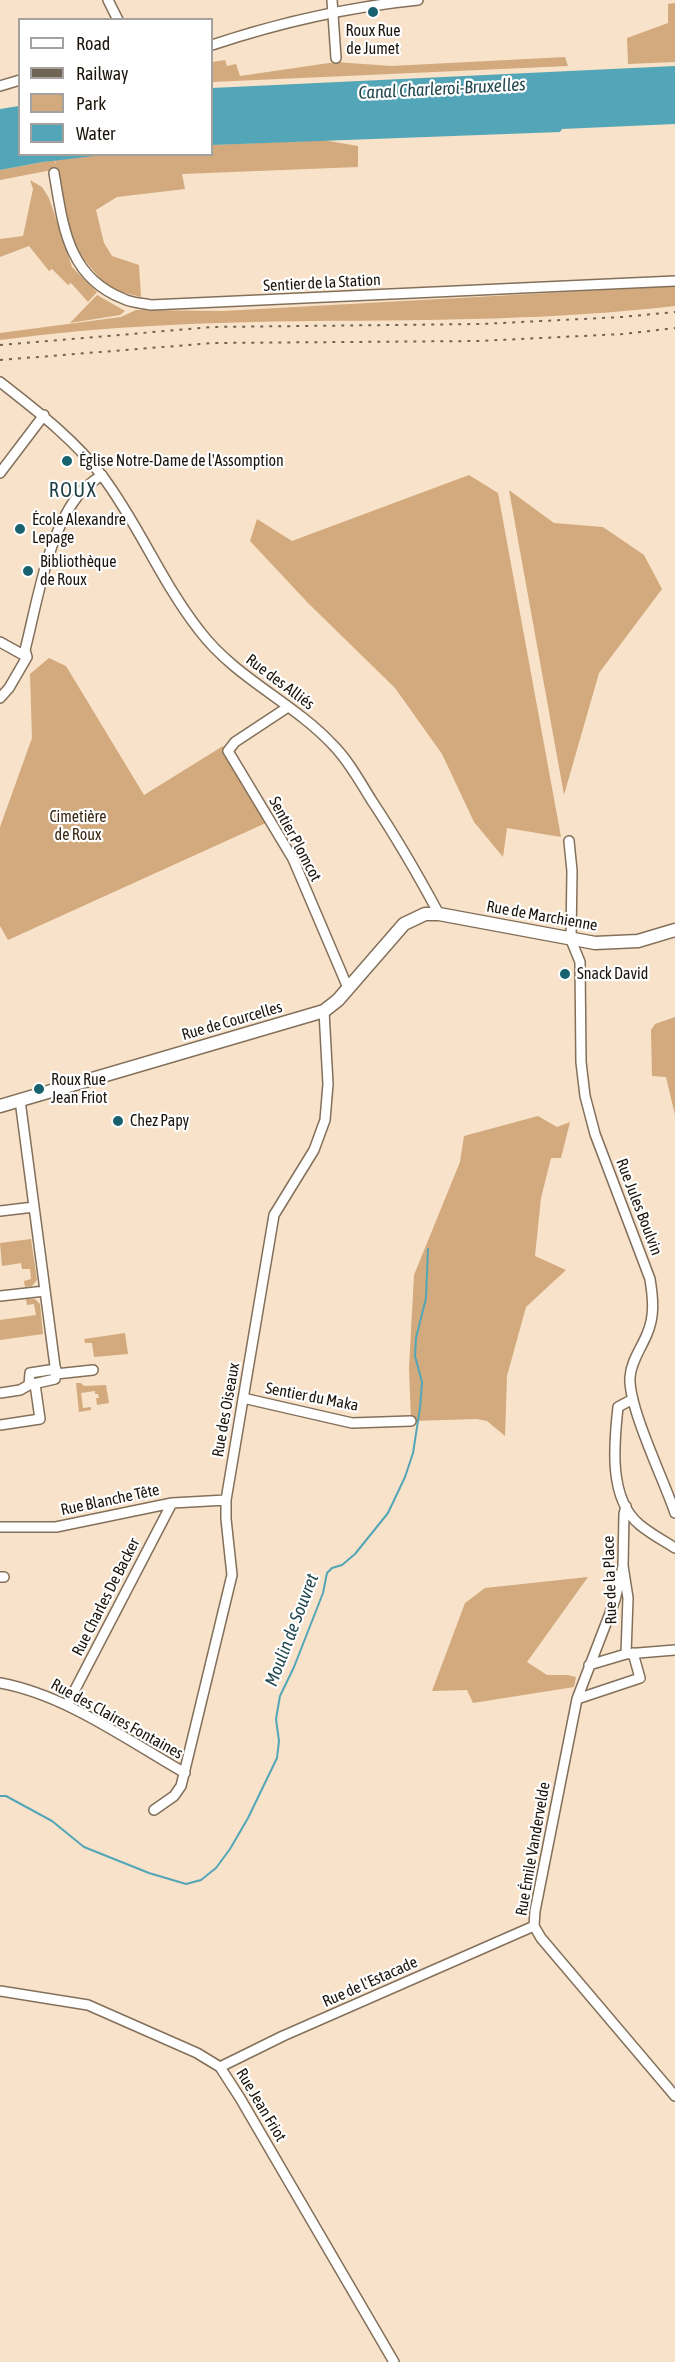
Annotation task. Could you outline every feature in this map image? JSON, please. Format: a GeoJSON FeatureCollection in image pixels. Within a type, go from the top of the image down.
{"type":"FeatureCollection","features":[{"type":"Feature","properties":{"kind":"main road","name":"Rue de Courcelles"},"geometry":{"type":"LineString","coordinates":[[0,1106],[324,1011],[348,988],[404,924],[426,914],[439,914]]}},
{"type":"Feature","properties":{"kind":"main road","name":"Rue de Marchienne"},"geometry":{"type":"LineString","coordinates":[[439,914],[595,943],[638,941],[675,930]]}},
{"type":"Feature","properties":{"kind":"street"},"geometry":{"type":"LineString","coordinates":[[108,0],[117,18]]}},
{"type":"Feature","properties":{"kind":"street"},"geometry":{"type":"LineString","coordinates":[[332,0],[336,58]]}},
{"type":"Feature","properties":{"kind":"street"},"geometry":{"type":"LineString","coordinates":[[213,45],[278,25],[377,4],[418,0]]}},
{"type":"Feature","properties":{"kind":"street"},"geometry":{"type":"LineString","coordinates":[[0,86],[18,81]]}},
{"type":"Feature","properties":{"kind":"street","name":"Sentier de la Station"},"geometry":{"type":"LineString","coordinates":[[54,173],[69,246],[79,264],[101,287],[125,300],[151,305],[675,281]]}},
{"type":"Feature","properties":{"kind":"street","name":"Rue des Alliés"},"geometry":{"type":"LineString","coordinates":[[0,381],[44,415],[102,475],[199,631],[229,662],[321,733],[341,754],[383,818],[439,914]]}},
{"type":"Feature","properties":{"kind":"street"},"geometry":{"type":"LineString","coordinates":[[0,473],[44,415]]}},
{"type":"Feature","properties":{"kind":"street"},"geometry":{"type":"LineString","coordinates":[[0,698],[27,657],[25,651],[46,562],[65,518],[77,496],[102,475]]}},
{"type":"Feature","properties":{"kind":"street"},"geometry":{"type":"LineString","coordinates":[[0,642],[27,657]]}},
{"type":"Feature","properties":{"kind":"street","name":"Sentier Plomcot"},"geometry":{"type":"LineString","coordinates":[[288,707],[235,742],[228,751],[292,859],[348,988]]}},
{"type":"Feature","properties":{"kind":"street","name":"Rue Jules Boulvin"},"geometry":{"type":"LineString","coordinates":[[569,841],[572,871],[571,940],[580,962],[581,1062],[585,1096],[596,1134],[650,1279],[653,1298],[652,1320],[636,1355],[630,1376],[633,1399],[675,1513]]}},
{"type":"Feature","properties":{"kind":"street","name":"Rue des Oiseaux"},"geometry":{"type":"LineString","coordinates":[[154,1810],[174,1796],[181,1786],[232,1575],[226,1500],[274,1215],[314,1149],[325,1120],[328,1084],[324,1011]]}},
{"type":"Feature","properties":{"kind":"street"},"geometry":{"type":"LineString","coordinates":[[20,1100],[56,1374]]}},
{"type":"Feature","properties":{"kind":"street"},"geometry":{"type":"LineString","coordinates":[[0,1211],[34,1207]]}},
{"type":"Feature","properties":{"kind":"street"},"geometry":{"type":"LineString","coordinates":[[0,1296],[45,1291]]}},
{"type":"Feature","properties":{"kind":"street"},"geometry":{"type":"LineString","coordinates":[[0,1425],[40,1419],[30,1373],[56,1374],[93,1370]]}},
{"type":"Feature","properties":{"kind":"street"},"geometry":{"type":"LineString","coordinates":[[0,1393],[20,1390],[32,1384]]}},
{"type":"Feature","properties":{"kind":"street","name":"Sentier du Maka"},"geometry":{"type":"LineString","coordinates":[[243,1398],[352,1424],[411,1421]]}},
{"type":"Feature","properties":{"kind":"street"},"geometry":{"type":"LineString","coordinates":[[633,1399],[618,1407],[614,1439],[615,1476],[626,1506],[638,1524],[675,1548]]}},
{"type":"Feature","properties":{"kind":"street","name":"Rue Blanche Tête"},"geometry":{"type":"LineString","coordinates":[[0,1527],[56,1527],[172,1503],[226,1500]]}},
{"type":"Feature","properties":{"kind":"street","name":"Rue Charles De Backer"},"geometry":{"type":"LineString","coordinates":[[67,1705],[172,1503]]}},
{"type":"Feature","properties":{"kind":"street","name":"Rue de la Place"},"geometry":{"type":"LineString","coordinates":[[577,1698],[640,1678],[629,1653],[628,1598],[623,1566],[626,1506]]}},
{"type":"Feature","properties":{"kind":"street","name":"Rue Émile Vandervelde"},"geometry":{"type":"LineString","coordinates":[[623,1566],[615,1600],[577,1698],[534,1926],[541,1938],[675,2097]]}},
{"type":"Feature","properties":{"kind":"street"},"geometry":{"type":"LineString","coordinates":[[589,1665],[629,1653],[675,1650]]}},
{"type":"Feature","properties":{"kind":"street","name":"Rue des Claires Fontaines"},"geometry":{"type":"LineString","coordinates":[[0,1683],[28,1688],[67,1705],[185,1773]]}},
{"type":"Feature","properties":{"kind":"street","name":"Rue de l'Estacade"},"geometry":{"type":"LineString","coordinates":[[220,2067],[284,2036],[534,1926]]}},
{"type":"Feature","properties":{"kind":"street","name":"Rue Jean Friot"},"geometry":{"type":"LineString","coordinates":[[0,1991],[88,2005],[197,2053],[220,2067],[394,2362]]}},
{"type":"Feature","properties":{"kind":"green space"},"geometry":{"type":"Polygon","coordinates":[[[675,3],[675,62],[628,64],[627,38],[668,23],[668,4],[675,3]]]}},
{"type":"Feature","properties":{"kind":"green space"},"geometry":{"type":"Polygon","coordinates":[[[565,57],[568,66],[213,82],[213,62],[225,60],[227,66],[236,64],[240,76],[336,62],[391,66],[565,57]]]}},
{"type":"Feature","properties":{"kind":"green space"},"geometry":{"type":"Polygon","coordinates":[[[323,140],[358,146],[358,167],[182,174],[185,189],[117,197],[96,210],[104,243],[112,256],[139,265],[141,297],[109,289],[81,256],[69,229],[57,169],[0,180],[0,170],[54,160],[56,165],[55,160],[94,156],[213,156],[213,145],[323,140]]]}},
{"type":"Feature","properties":{"kind":"green space"},"geometry":{"type":"Polygon","coordinates":[[[30,180],[42,187],[49,198],[72,267],[97,292],[88,302],[71,283],[68,285],[52,269],[49,271],[29,246],[0,257],[0,239],[23,236],[33,189],[30,180]]]}},
{"type":"Feature","properties":{"kind":"green space"},"geometry":{"type":"Polygon","coordinates":[[[675,286],[675,306],[630,311],[494,318],[195,324],[78,331],[0,340],[0,333],[121,317],[136,310],[223,311],[675,286]]]}},
{"type":"Feature","properties":{"kind":"green space"},"geometry":{"type":"Polygon","coordinates":[[[97,295],[125,311],[120,315],[70,323],[97,295]]]}},
{"type":"Feature","properties":{"kind":"green space"},"geometry":{"type":"Polygon","coordinates":[[[469,475],[498,493],[561,837],[507,828],[503,857],[474,822],[442,754],[395,688],[308,603],[250,541],[257,519],[292,541],[469,475]]]}},
{"type":"Feature","properties":{"kind":"green space"},"geometry":{"type":"Polygon","coordinates":[[[509,490],[554,523],[603,527],[644,555],[662,589],[599,673],[564,795],[509,490]]]}},
{"type":"Feature","properties":{"kind":"green space","name":"Cimetière de Roux"},"geometry":{"type":"Polygon","coordinates":[[[49,658],[66,666],[144,795],[223,746],[268,822],[8,940],[0,926],[0,827],[32,738],[30,674],[49,658]]]}},
{"type":"Feature","properties":{"kind":"green space"},"geometry":{"type":"Polygon","coordinates":[[[675,1017],[675,1115],[666,1077],[652,1076],[651,1030],[655,1024],[675,1017]]]}},
{"type":"Feature","properties":{"kind":"green space"},"geometry":{"type":"Polygon","coordinates":[[[538,1116],[557,1127],[570,1122],[561,1158],[551,1158],[541,1198],[535,1256],[566,1270],[526,1307],[507,1376],[505,1436],[487,1421],[477,1419],[411,1421],[409,1368],[414,1275],[460,1162],[464,1136],[538,1116]]]}},
{"type":"Feature","properties":{"kind":"green space"},"geometry":{"type":"Polygon","coordinates":[[[31,1239],[37,1280],[32,1286],[25,1287],[24,1281],[31,1279],[30,1269],[22,1269],[21,1263],[2,1266],[0,1243],[31,1239]]]}},
{"type":"Feature","properties":{"kind":"green space"},"geometry":{"type":"Polygon","coordinates":[[[26,1299],[35,1299],[40,1304],[43,1334],[0,1340],[0,1320],[36,1315],[34,1304],[27,1305],[26,1299]]]}},
{"type":"Feature","properties":{"kind":"green space"},"geometry":{"type":"Polygon","coordinates":[[[125,1333],[128,1354],[94,1357],[92,1343],[85,1343],[84,1339],[125,1333]]]}},
{"type":"Feature","properties":{"kind":"green space"},"geometry":{"type":"Polygon","coordinates":[[[76,1383],[84,1386],[106,1385],[109,1403],[97,1405],[96,1398],[99,1398],[95,1391],[81,1393],[83,1408],[91,1407],[91,1410],[79,1412],[76,1383]]]}},
{"type":"Feature","properties":{"kind":"green space"},"geometry":{"type":"Polygon","coordinates":[[[588,1577],[527,1662],[547,1675],[576,1677],[574,1687],[473,1703],[467,1690],[432,1691],[465,1603],[485,1588],[588,1577]]]}},
{"type":"Feature","properties":{"kind":"water","name":"Canal Charleroi-Bruxelles"},"geometry":{"type":"Polygon","coordinates":[[[675,66],[675,124],[562,129],[560,132],[213,145],[213,88],[675,66]]]}},
{"type":"Feature","properties":{"kind":"water"},"geometry":{"type":"Polygon","coordinates":[[[18,106],[18,156],[95,156],[0,170],[0,109],[18,106]]]}},
{"type":"Feature","properties":{"kind":"waterway","name":"Moulin de Souvret"},"geometry":{"type":"LineString","coordinates":[[0,1796],[6,1796],[52,1821],[84,1847],[149,1873],[186,1884],[201,1880],[216,1868],[248,1818],[277,1758],[279,1741],[276,1719],[280,1696],[323,1593],[327,1573],[332,1568],[342,1565],[355,1554],[388,1513],[405,1477],[413,1453],[420,1408],[422,1382],[415,1356],[416,1338],[426,1298],[428,1249]]}},
{"type":"Feature","properties":{"kind":"railway"},"geometry":{"type":"LineString","coordinates":[[0,345],[213,327],[481,324],[675,312]]}},
{"type":"Feature","properties":{"kind":"railway"},"geometry":{"type":"LineString","coordinates":[[0,360],[213,343],[479,341],[623,334],[675,328]]}},
{"type":"Feature","properties":{"kind":"place","name":"Roux Rue de Jumet"},"geometry":{"type":"Point","coordinates":[373,12]}},
{"type":"Feature","properties":{"kind":"place","name":"Église Notre-Dame de l'Assomption"},"geometry":{"type":"Point","coordinates":[67,461]}},
{"type":"Feature","properties":{"kind":"place","name":"École Alexandre Lepage"},"geometry":{"type":"Point","coordinates":[20,529]}},
{"type":"Feature","properties":{"kind":"place","name":"Bibliothèque de Roux"},"geometry":{"type":"Point","coordinates":[28,571]}},
{"type":"Feature","properties":{"kind":"place","name":"Snack David"},"geometry":{"type":"Point","coordinates":[565,974]}},
{"type":"Feature","properties":{"kind":"place","name":"Roux Rue Jean Friot"},"geometry":{"type":"Point","coordinates":[39,1089]}},
{"type":"Feature","properties":{"kind":"place","name":"Chez Papy"},"geometry":{"type":"Point","coordinates":[118,1121]}},
{"type":"Feature","properties":{"kind":"district","name":"ROUX"},"geometry":{"type":"Point","coordinates":[73,491]}}]}
